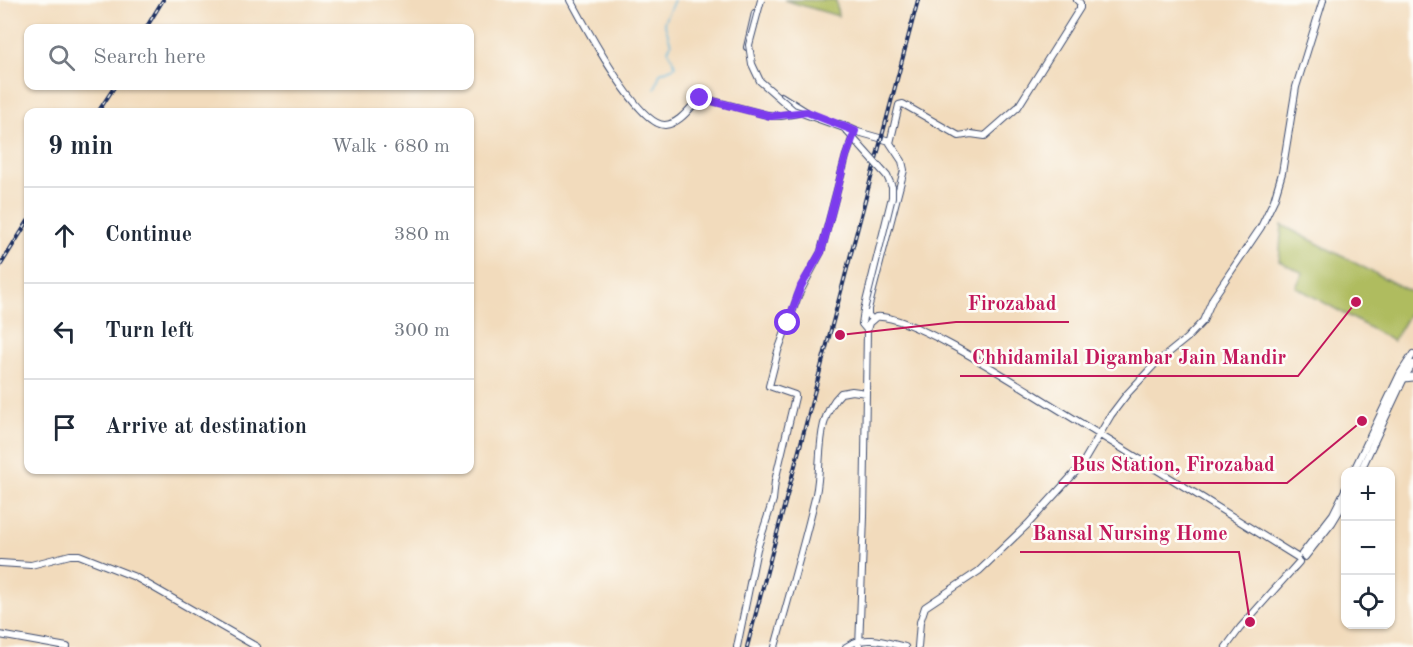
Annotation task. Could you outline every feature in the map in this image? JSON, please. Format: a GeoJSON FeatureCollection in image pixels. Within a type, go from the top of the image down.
{"type":"FeatureCollection","features":[{"type":"Feature","properties":{"kind":"main road"},"geometry":{"type":"LineString","coordinates":[[1404,378],[1413,377]]}},
{"type":"Feature","properties":{"kind":"street"},"geometry":{"type":"LineString","coordinates":[[571,0],[606,61],[636,105],[657,123],[665,125],[674,123],[702,98],[771,116],[807,112]]}},
{"type":"Feature","properties":{"kind":"street"},"geometry":{"type":"LineString","coordinates":[[761,0],[747,44],[755,68],[762,80],[783,98],[807,112],[855,131],[890,141],[902,161],[904,170],[868,309],[868,315],[872,319]]}},
{"type":"Feature","properties":{"kind":"street"},"geometry":{"type":"LineString","coordinates":[[761,0],[749,45],[752,64],[760,81],[793,110],[844,128],[891,183],[892,197],[864,310],[862,324],[867,330]]}},
{"type":"Feature","properties":{"kind":"street"},"geometry":{"type":"LineString","coordinates":[[890,141],[898,107],[901,104],[959,136],[971,134],[982,137],[986,135],[1021,102],[1080,8],[1077,0]]}},
{"type":"Feature","properties":{"kind":"street"},"geometry":{"type":"LineString","coordinates":[[918,647],[920,622],[926,607],[979,571],[1028,524],[1081,466],[1116,407],[1133,387],[1203,321],[1213,298],[1266,219],[1274,200],[1282,173],[1296,87],[1323,0]]}},
{"type":"Feature","properties":{"kind":"street"},"geometry":{"type":"LineString","coordinates":[[737,647],[757,549],[775,495],[775,481],[795,397],[795,395],[769,386],[778,351],[798,296],[821,252],[846,156],[855,131]]}},
{"type":"Feature","properties":{"kind":"street"},"geometry":{"type":"LineString","coordinates":[[859,644],[867,330],[872,319],[876,317],[888,318],[924,332],[992,369],[1301,557]]}},
{"type":"Feature","properties":{"kind":"street"},"geometry":{"type":"LineString","coordinates":[[1362,467],[1400,374],[1413,354]]}},
{"type":"Feature","properties":{"kind":"street"},"geometry":{"type":"LineString","coordinates":[[1355,467],[1413,364]]}},
{"type":"Feature","properties":{"kind":"street"},"geometry":{"type":"LineString","coordinates":[[775,647],[816,495],[821,437],[826,417],[832,404],[841,393],[852,391],[866,393]]}},
{"type":"Feature","properties":{"kind":"street"},"geometry":{"type":"LineString","coordinates":[[1301,557],[1333,514],[1341,498]]}},
{"type":"Feature","properties":{"kind":"street"},"geometry":{"type":"LineString","coordinates":[[1226,647],[1332,523],[1341,508]]}},
{"type":"Feature","properties":{"kind":"street"},"geometry":{"type":"LineString","coordinates":[[0,563],[31,565],[70,555],[79,555],[135,577],[257,647]]}},
{"type":"Feature","properties":{"kind":"street"},"geometry":{"type":"LineString","coordinates":[[0,635],[67,647]]}},
{"type":"Feature","properties":{"kind":"street"},"geometry":{"type":"LineString","coordinates":[[846,647],[875,640],[905,647]]}},
{"type":"Feature","properties":{"kind":"green space"},"geometry":{"type":"Polygon","coordinates":[[[784,0],[836,0],[838,16],[784,0]]]}},
{"type":"Feature","properties":{"kind":"green space"},"geometry":{"type":"Polygon","coordinates":[[[1282,225],[1413,293],[1413,307],[1393,341],[1296,287],[1303,273],[1279,261],[1282,225]]]}},
{"type":"Feature","properties":{"kind":"waterway"},"geometry":{"type":"LineString","coordinates":[[655,89],[660,73],[676,66],[668,50],[671,44],[664,22],[674,0]]}},
{"type":"Feature","properties":{"kind":"railway"},"geometry":{"type":"LineString","coordinates":[[148,24],[163,0]]}},
{"type":"Feature","properties":{"kind":"railway"},"geometry":{"type":"LineString","coordinates":[[747,647],[918,0]]}},
{"type":"Feature","properties":{"kind":"railway"},"geometry":{"type":"LineString","coordinates":[[101,108],[112,90]]}},
{"type":"Feature","properties":{"kind":"railway"},"geometry":{"type":"LineString","coordinates":[[0,266],[24,227]]}},
{"type":"Feature","properties":{"kind":"place","name":"Chhidamilal Digambar Jain Mandir"},"geometry":{"type":"Point","coordinates":[1356,302]}},
{"type":"Feature","properties":{"kind":"place","name":"Firozabad"},"geometry":{"type":"Point","coordinates":[840,335]}},
{"type":"Feature","properties":{"kind":"place","name":"Bus Station, Firozabad"},"geometry":{"type":"Point","coordinates":[1362,421]}},
{"type":"Feature","properties":{"kind":"place","name":"Bansal Nursing Home"},"geometry":{"type":"Point","coordinates":[1250,622]}},
{"type":"Feature","properties":{"kind":"route"},"geometry":{"type":"LineString","coordinates":[[700,98],[767,116],[807,112],[855,131],[846,156],[821,252],[801,286],[788,323]]}}]}
